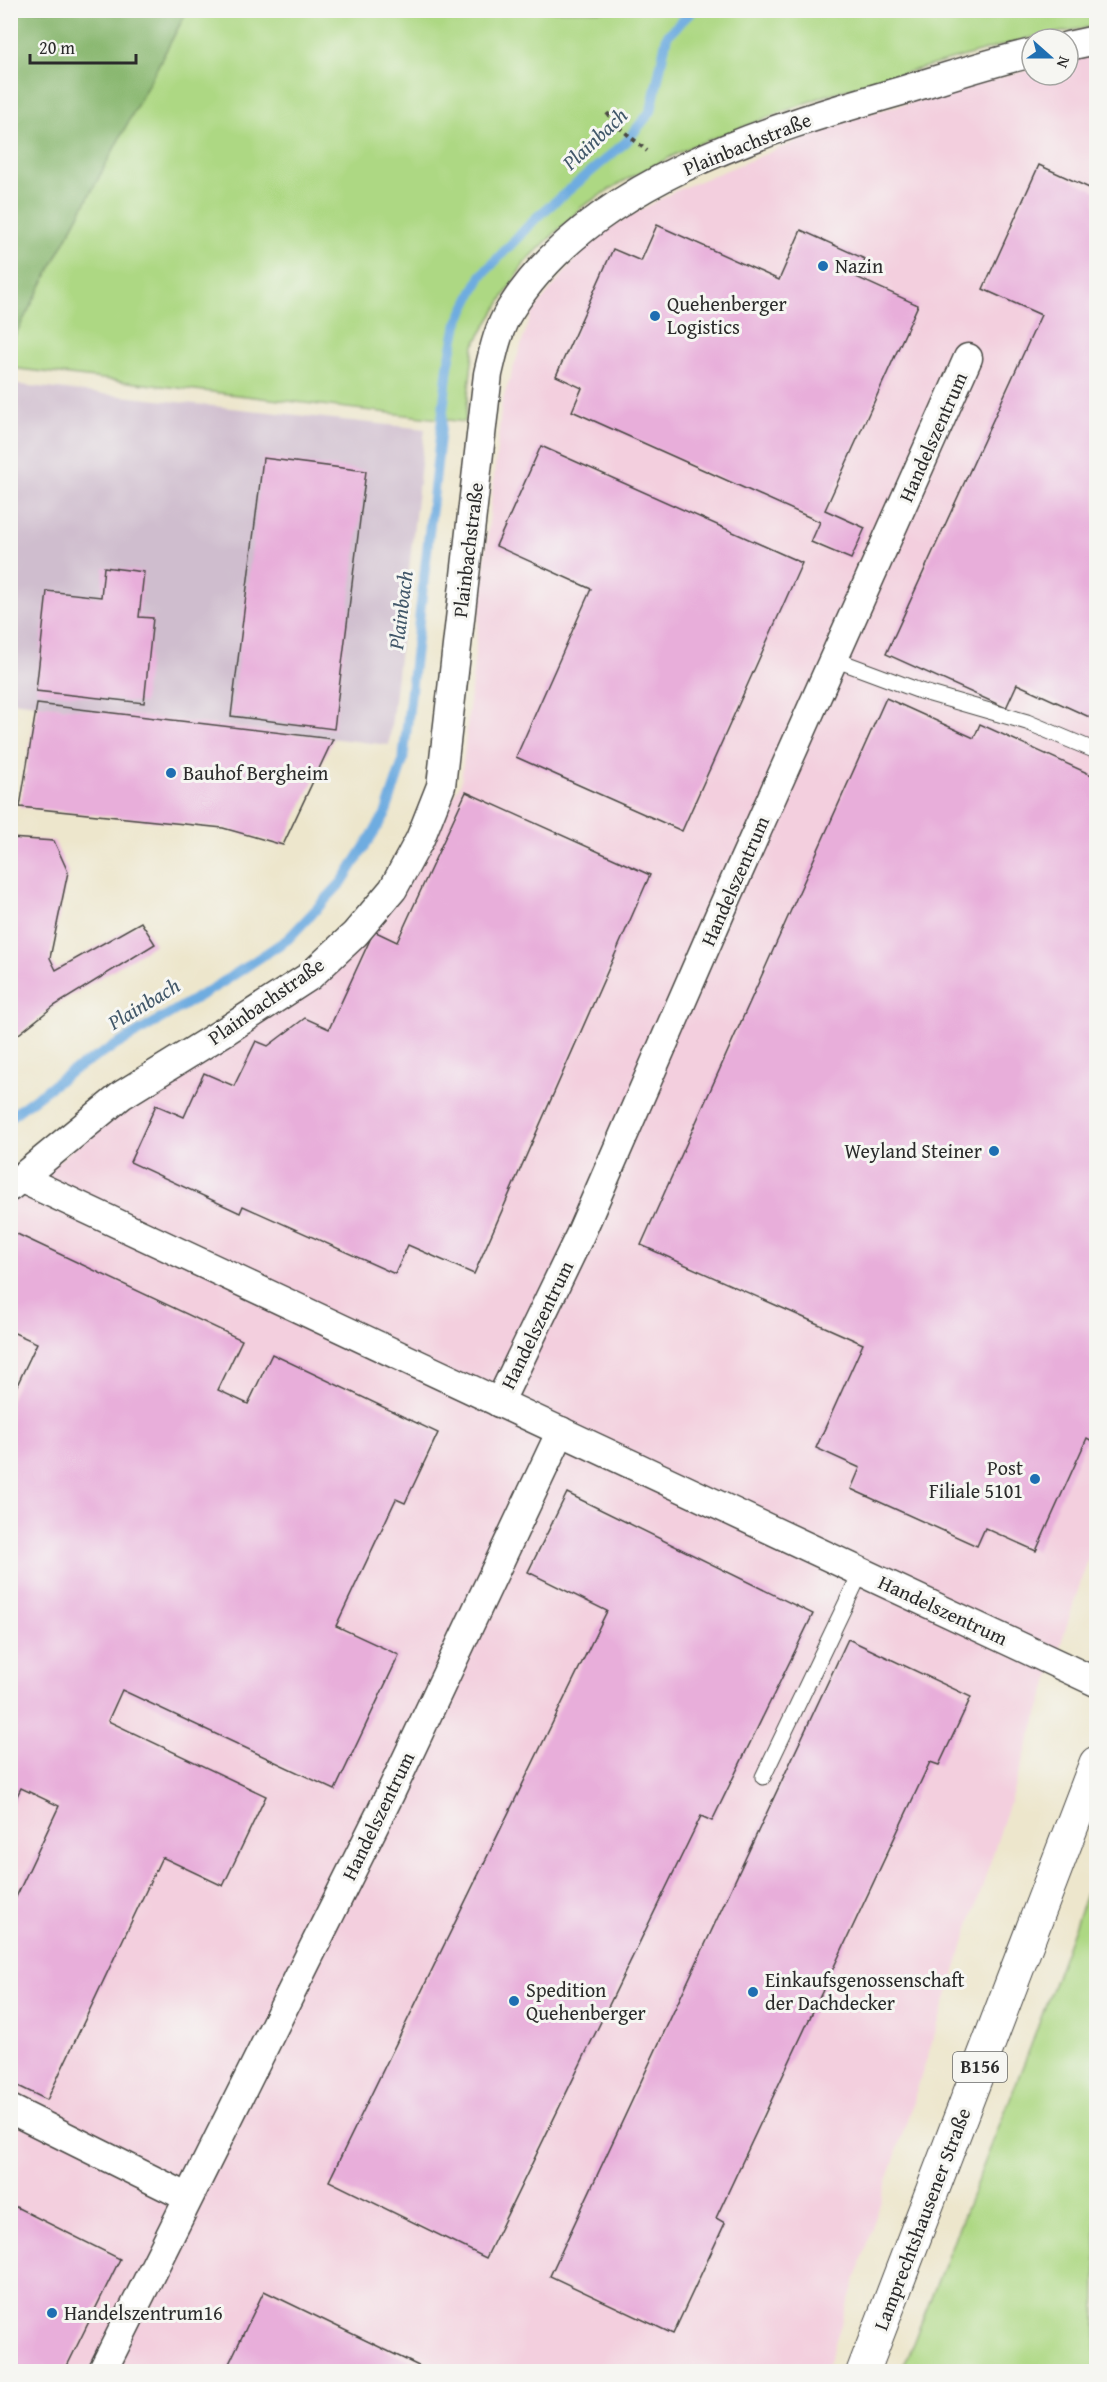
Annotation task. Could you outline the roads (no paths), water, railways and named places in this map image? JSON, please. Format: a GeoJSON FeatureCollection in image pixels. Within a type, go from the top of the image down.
{"type":"FeatureCollection","features":[{"type":"Feature","properties":{"kind":"main road","name":"Lamprechtshausener Straße"},"geometry":{"type":"LineString","coordinates":[[863,2372],[1096,1763]]}},
{"type":"Feature","properties":{"kind":"street"},"geometry":{"type":"LineString","coordinates":[[1080,43],[1096,40]]}},
{"type":"Feature","properties":{"kind":"street","name":"Plainbachstraße"},"geometry":{"type":"LineString","coordinates":[[14,1179],[122,1095],[310,976],[354,934],[393,889],[420,839],[441,786],[488,374],[497,339],[508,311],[531,281],[571,237],[620,201],[728,148],[835,110],[1020,56]]}},
{"type":"Feature","properties":{"kind":"street","name":"Handelszentrum"},"geometry":{"type":"LineString","coordinates":[[499,1403],[580,1235],[968,358]]}},
{"type":"Feature","properties":{"kind":"street","name":"Handelszentrum"},"geometry":{"type":"LineString","coordinates":[[14,1179],[561,1431],[1096,1682]]}},
{"type":"Feature","properties":{"kind":"street","name":"Handelszentrum"},"geometry":{"type":"LineString","coordinates":[[102,2372],[390,1794],[561,1431]]}},
{"type":"Feature","properties":{"kind":"street"},"geometry":{"type":"LineString","coordinates":[[10,2109],[188,2197]]}},
{"type":"Feature","properties":{"kind":"lane"},"geometry":{"type":"LineString","coordinates":[[834,659],[920,691],[1027,722],[1096,751]]}},
{"type":"Feature","properties":{"kind":"lane"},"geometry":{"type":"LineString","coordinates":[[763,1777],[861,1572]]}},
{"type":"Feature","properties":{"kind":"waterway","name":"Plainbach"},"geometry":{"type":"LineString","coordinates":[[10,1117],[69,1073],[220,984],[288,939],[342,882],[385,815],[403,761],[448,367],[457,324],[481,276],[537,217],[626,142],[651,111],[667,36],[693,10]]}},
{"type":"Feature","properties":{"kind":"place","name":"Nazin"},"geometry":{"type":"Point","coordinates":[823,266]}},
{"type":"Feature","properties":{"kind":"place","name":"Quehenberger Logistics"},"geometry":{"type":"Point","coordinates":[655,316]}},
{"type":"Feature","properties":{"kind":"place","name":"Bauhof Bergheim"},"geometry":{"type":"Point","coordinates":[171,773]}},
{"type":"Feature","properties":{"kind":"place","name":"Weyland Steiner"},"geometry":{"type":"Point","coordinates":[994,1151]}},
{"type":"Feature","properties":{"kind":"place","name":"Post Filiale 5101"},"geometry":{"type":"Point","coordinates":[1035,1479]}},
{"type":"Feature","properties":{"kind":"place","name":"Einkaufsgenossenschaft der Dachdecker"},"geometry":{"type":"Point","coordinates":[753,1992]}},
{"type":"Feature","properties":{"kind":"place","name":"Spedition Quehenberger"},"geometry":{"type":"Point","coordinates":[514,2001]}},
{"type":"Feature","properties":{"kind":"place","name":"Handelszentrum16"},"geometry":{"type":"Point","coordinates":[52,2313]}}]}
